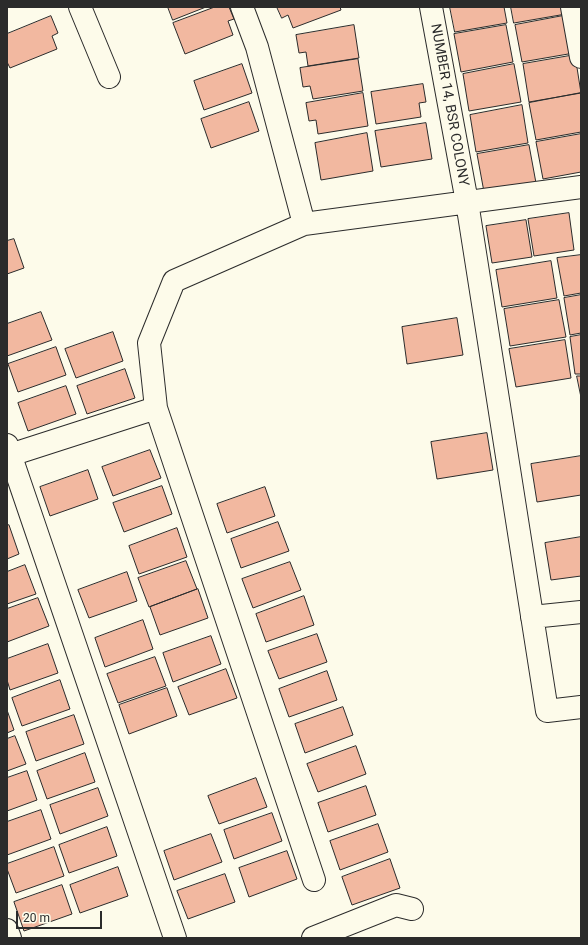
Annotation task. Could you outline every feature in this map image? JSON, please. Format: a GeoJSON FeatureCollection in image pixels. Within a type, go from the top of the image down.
{"type":"FeatureCollection","features":[{"type":"Feature","properties":{"kind":"street"},"geometry":{"type":"LineString","coordinates":[[80,7],[109,77]]}},
{"type":"Feature","properties":{"kind":"street"},"geometry":{"type":"LineString","coordinates":[[242,7],[257,47],[295,228]]}},
{"type":"Feature","properties":{"kind":"street","name":"NUMBER 14, BSR COLONY"},"geometry":{"type":"LineString","coordinates":[[431,7],[467,202],[547,711],[581,707]]}},
{"type":"Feature","properties":{"kind":"street"},"geometry":{"type":"LineString","coordinates":[[572,7],[581,57]]}},
{"type":"Feature","properties":{"kind":"street"},"geometry":{"type":"LineString","coordinates":[[314,880],[156,408],[149,343],[174,281],[295,228],[467,202],[581,187]]}},
{"type":"Feature","properties":{"kind":"street"},"geometry":{"type":"LineString","coordinates":[[156,408],[8,452],[175,938]]}},
{"type":"Feature","properties":{"kind":"street"},"geometry":{"type":"LineString","coordinates":[[532,617],[581,612]]}},
{"type":"Feature","properties":{"kind":"street"},"geometry":{"type":"LineString","coordinates":[[313,938],[396,905],[412,909]]}},
{"type":"Feature","properties":{"kind":"street"},"geometry":{"type":"LineString","coordinates":[[7,930],[10,938]]}},
{"type":"Feature","properties":{"kind":"building"},"geometry":{"type":"Polygon","coordinates":[[[168,7],[206,7],[173,20],[168,7]]]}},
{"type":"Feature","properties":{"kind":"building"},"geometry":{"type":"Polygon","coordinates":[[[215,7],[229,7],[234,19],[228,21],[233,35],[185,54],[173,23],[215,7]]]}},
{"type":"Feature","properties":{"kind":"building"},"geometry":{"type":"Polygon","coordinates":[[[277,7],[340,7],[341,10],[293,28],[288,15],[282,18],[277,7]]]}},
{"type":"Feature","properties":{"kind":"building"},"geometry":{"type":"Polygon","coordinates":[[[450,7],[504,7],[507,23],[455,32],[450,7]]]}},
{"type":"Feature","properties":{"kind":"building"},"geometry":{"type":"Polygon","coordinates":[[[511,7],[565,7],[566,14],[514,23],[511,7]]]}},
{"type":"Feature","properties":{"kind":"building"},"geometry":{"type":"Polygon","coordinates":[[[568,15],[574,53],[522,62],[515,25],[568,15]]]}},
{"type":"Feature","properties":{"kind":"building"},"geometry":{"type":"Polygon","coordinates":[[[51,16],[58,33],[52,36],[57,49],[10,68],[7,62],[7,34],[51,16]]]}},
{"type":"Feature","properties":{"kind":"building"},"geometry":{"type":"Polygon","coordinates":[[[354,25],[359,58],[308,66],[306,52],[299,53],[296,35],[354,25]]]}},
{"type":"Feature","properties":{"kind":"building"},"geometry":{"type":"Polygon","coordinates":[[[506,25],[513,62],[461,72],[454,34],[506,25]]]}},
{"type":"Feature","properties":{"kind":"building"},"geometry":{"type":"Polygon","coordinates":[[[575,55],[581,93],[529,102],[523,64],[575,55]]]}},
{"type":"Feature","properties":{"kind":"building"},"geometry":{"type":"Polygon","coordinates":[[[358,59],[363,91],[313,99],[310,86],[303,87],[300,68],[358,59]]]}},
{"type":"Feature","properties":{"kind":"building"},"geometry":{"type":"Polygon","coordinates":[[[242,64],[252,93],[204,110],[194,81],[242,64]]]}},
{"type":"Feature","properties":{"kind":"building"},"geometry":{"type":"Polygon","coordinates":[[[514,64],[521,102],[469,111],[463,74],[514,64]]]}},
{"type":"Feature","properties":{"kind":"building"},"geometry":{"type":"Polygon","coordinates":[[[423,84],[426,102],[419,103],[421,117],[376,124],[371,92],[423,84]]]}},
{"type":"Feature","properties":{"kind":"building"},"geometry":{"type":"Polygon","coordinates":[[[363,93],[368,126],[318,134],[316,120],[309,121],[306,103],[363,93]]]}},
{"type":"Feature","properties":{"kind":"building"},"geometry":{"type":"Polygon","coordinates":[[[581,93],[581,132],[536,140],[529,103],[581,93]]]}},
{"type":"Feature","properties":{"kind":"building"},"geometry":{"type":"Polygon","coordinates":[[[249,102],[259,131],[211,148],[201,119],[249,102]]]}},
{"type":"Feature","properties":{"kind":"building"},"geometry":{"type":"Polygon","coordinates":[[[522,105],[528,143],[476,152],[470,115],[522,105]]]}},
{"type":"Feature","properties":{"kind":"building"},"geometry":{"type":"Polygon","coordinates":[[[426,123],[432,159],[381,167],[375,131],[426,123]]]}},
{"type":"Feature","properties":{"kind":"building"},"geometry":{"type":"Polygon","coordinates":[[[367,133],[373,171],[321,180],[315,143],[367,133]]]}},
{"type":"Feature","properties":{"kind":"building"},"geometry":{"type":"Polygon","coordinates":[[[581,134],[581,172],[543,179],[536,142],[581,134]]]}},
{"type":"Feature","properties":{"kind":"building"},"geometry":{"type":"Polygon","coordinates":[[[529,145],[536,183],[484,192],[477,154],[529,145]]]}},
{"type":"Feature","properties":{"kind":"building"},"geometry":{"type":"Polygon","coordinates":[[[569,213],[574,250],[534,256],[528,219],[569,213]]]}},
{"type":"Feature","properties":{"kind":"building"},"geometry":{"type":"Polygon","coordinates":[[[526,220],[532,257],[492,263],[486,226],[526,220]]]}},
{"type":"Feature","properties":{"kind":"building"},"geometry":{"type":"Polygon","coordinates":[[[14,239],[24,268],[7,274],[7,241],[14,239]]]}},
{"type":"Feature","properties":{"kind":"building"},"geometry":{"type":"Polygon","coordinates":[[[581,255],[581,293],[564,296],[557,258],[581,255]]]}},
{"type":"Feature","properties":{"kind":"building"},"geometry":{"type":"Polygon","coordinates":[[[551,261],[557,298],[502,307],[496,270],[551,261]]]}},
{"type":"Feature","properties":{"kind":"building"},"geometry":{"type":"Polygon","coordinates":[[[581,295],[581,333],[570,335],[564,298],[581,295]]]}},
{"type":"Feature","properties":{"kind":"building"},"geometry":{"type":"Polygon","coordinates":[[[559,300],[566,337],[510,346],[504,309],[559,300]]]}},
{"type":"Feature","properties":{"kind":"building"},"geometry":{"type":"Polygon","coordinates":[[[41,312],[52,340],[7,356],[7,324],[41,312]]]}},
{"type":"Feature","properties":{"kind":"building"},"geometry":{"type":"Polygon","coordinates":[[[457,318],[463,355],[407,364],[402,327],[457,318]]]}},
{"type":"Feature","properties":{"kind":"building"},"geometry":{"type":"Polygon","coordinates":[[[113,332],[123,361],[76,378],[65,349],[113,332]]]}},
{"type":"Feature","properties":{"kind":"building"},"geometry":{"type":"Polygon","coordinates":[[[581,335],[581,374],[575,374],[570,337],[581,335]]]}},
{"type":"Feature","properties":{"kind":"building"},"geometry":{"type":"Polygon","coordinates":[[[565,340],[571,378],[516,387],[509,349],[565,340]]]}},
{"type":"Feature","properties":{"kind":"building"},"geometry":{"type":"Polygon","coordinates":[[[56,347],[66,375],[18,392],[8,364],[56,347]]]}},
{"type":"Feature","properties":{"kind":"building"},"geometry":{"type":"Polygon","coordinates":[[[125,369],[135,398],[87,414],[77,386],[125,369]]]}},
{"type":"Feature","properties":{"kind":"building"},"geometry":{"type":"Polygon","coordinates":[[[577,376],[581,376],[581,397],[577,376]]]}},
{"type":"Feature","properties":{"kind":"building"},"geometry":{"type":"Polygon","coordinates":[[[66,386],[76,414],[28,431],[18,403],[66,386]]]}},
{"type":"Feature","properties":{"kind":"building"},"geometry":{"type":"Polygon","coordinates":[[[487,433],[493,470],[437,479],[431,442],[487,433]]]}},
{"type":"Feature","properties":{"kind":"building"},"geometry":{"type":"Polygon","coordinates":[[[150,450],[161,478],[113,496],[102,467],[150,450]]]}},
{"type":"Feature","properties":{"kind":"building"},"geometry":{"type":"Polygon","coordinates":[[[581,456],[581,495],[537,502],[531,464],[581,456]]]}},
{"type":"Feature","properties":{"kind":"building"},"geometry":{"type":"Polygon","coordinates":[[[88,470],[98,499],[50,516],[40,487],[88,470]]]}},
{"type":"Feature","properties":{"kind":"building"},"geometry":{"type":"Polygon","coordinates":[[[162,486],[172,514],[124,532],[113,503],[162,486]]]}},
{"type":"Feature","properties":{"kind":"building"},"geometry":{"type":"Polygon","coordinates":[[[265,487],[275,516],[227,533],[217,504],[265,487]]]}},
{"type":"Feature","properties":{"kind":"building"},"geometry":{"type":"Polygon","coordinates":[[[278,522],[289,551],[241,568],[231,539],[278,522]]]}},
{"type":"Feature","properties":{"kind":"building"},"geometry":{"type":"Polygon","coordinates":[[[9,525],[19,554],[7,559],[7,526],[9,525]]]}},
{"type":"Feature","properties":{"kind":"building"},"geometry":{"type":"Polygon","coordinates":[[[177,528],[187,557],[139,574],[129,546],[177,528]]]}},
{"type":"Feature","properties":{"kind":"building"},"geometry":{"type":"Polygon","coordinates":[[[581,537],[581,576],[551,580],[545,543],[581,537]]]}},
{"type":"Feature","properties":{"kind":"building"},"geometry":{"type":"Polygon","coordinates":[[[186,561],[197,589],[149,607],[138,578],[186,561]]]}},
{"type":"Feature","properties":{"kind":"building"},"geometry":{"type":"Polygon","coordinates":[[[290,562],[301,590],[253,608],[242,579],[290,562]]]}},
{"type":"Feature","properties":{"kind":"building"},"geometry":{"type":"Polygon","coordinates":[[[25,565],[36,594],[7,604],[7,572],[25,565]]]}},
{"type":"Feature","properties":{"kind":"building"},"geometry":{"type":"Polygon","coordinates":[[[127,572],[137,601],[89,618],[78,590],[127,572]]]}},
{"type":"Feature","properties":{"kind":"building"},"geometry":{"type":"Polygon","coordinates":[[[198,589],[208,618],[160,635],[150,607],[198,589]]]}},
{"type":"Feature","properties":{"kind":"building"},"geometry":{"type":"Polygon","coordinates":[[[304,596],[314,625],[266,642],[256,614],[304,596]]]}},
{"type":"Feature","properties":{"kind":"building"},"geometry":{"type":"Polygon","coordinates":[[[38,598],[49,626],[7,642],[7,609],[38,598]]]}},
{"type":"Feature","properties":{"kind":"building"},"geometry":{"type":"Polygon","coordinates":[[[143,620],[153,649],[105,667],[95,638],[143,620]]]}},
{"type":"Feature","properties":{"kind":"building"},"geometry":{"type":"Polygon","coordinates":[[[317,634],[327,662],[279,679],[268,651],[317,634]]]}},
{"type":"Feature","properties":{"kind":"building"},"geometry":{"type":"Polygon","coordinates":[[[211,636],[221,664],[173,682],[163,653],[211,636]]]}},
{"type":"Feature","properties":{"kind":"building"},"geometry":{"type":"Polygon","coordinates":[[[48,644],[58,673],[10,690],[7,680],[7,659],[48,644]]]}},
{"type":"Feature","properties":{"kind":"building"},"geometry":{"type":"Polygon","coordinates":[[[155,657],[166,686],[118,703],[107,674],[155,657]]]}},
{"type":"Feature","properties":{"kind":"building"},"geometry":{"type":"Polygon","coordinates":[[[226,669],[237,698],[189,715],[178,687],[226,669]]]}},
{"type":"Feature","properties":{"kind":"building"},"geometry":{"type":"Polygon","coordinates":[[[327,671],[337,700],[289,717],[279,689],[327,671]]]}},
{"type":"Feature","properties":{"kind":"building"},"geometry":{"type":"Polygon","coordinates":[[[60,680],[70,709],[22,726],[12,698],[60,680]]]}},
{"type":"Feature","properties":{"kind":"building"},"geometry":{"type":"Polygon","coordinates":[[[167,688],[177,716],[129,734],[119,705],[167,688]]]}},
{"type":"Feature","properties":{"kind":"building"},"geometry":{"type":"Polygon","coordinates":[[[343,707],[353,735],[305,753],[295,724],[343,707]]]}},
{"type":"Feature","properties":{"kind":"building"},"geometry":{"type":"Polygon","coordinates":[[[7,710],[14,730],[7,733],[7,710]]]}},
{"type":"Feature","properties":{"kind":"building"},"geometry":{"type":"Polygon","coordinates":[[[74,715],[84,744],[36,761],[26,732],[74,715]]]}},
{"type":"Feature","properties":{"kind":"building"},"geometry":{"type":"Polygon","coordinates":[[[15,736],[26,764],[7,771],[7,739],[15,736]]]}},
{"type":"Feature","properties":{"kind":"building"},"geometry":{"type":"Polygon","coordinates":[[[356,746],[366,774],[318,792],[307,764],[356,746]]]}},
{"type":"Feature","properties":{"kind":"building"},"geometry":{"type":"Polygon","coordinates":[[[85,753],[95,782],[47,799],[37,771],[85,753]]]}},
{"type":"Feature","properties":{"kind":"building"},"geometry":{"type":"Polygon","coordinates":[[[27,771],[37,800],[7,811],[7,778],[27,771]]]}},
{"type":"Feature","properties":{"kind":"building"},"geometry":{"type":"Polygon","coordinates":[[[256,778],[267,807],[219,824],[208,796],[256,778]]]}},
{"type":"Feature","properties":{"kind":"building"},"geometry":{"type":"Polygon","coordinates":[[[366,786],[376,815],[328,832],[318,803],[366,786]]]}},
{"type":"Feature","properties":{"kind":"building"},"geometry":{"type":"Polygon","coordinates":[[[98,788],[108,816],[60,834],[50,805],[98,788]]]}},
{"type":"Feature","properties":{"kind":"building"},"geometry":{"type":"Polygon","coordinates":[[[41,810],[51,839],[7,855],[7,822],[41,810]]]}},
{"type":"Feature","properties":{"kind":"building"},"geometry":{"type":"Polygon","coordinates":[[[272,813],[282,841],[234,859],[224,830],[272,813]]]}},
{"type":"Feature","properties":{"kind":"building"},"geometry":{"type":"Polygon","coordinates":[[[378,824],[388,852],[340,870],[330,841],[378,824]]]}},
{"type":"Feature","properties":{"kind":"building"},"geometry":{"type":"Polygon","coordinates":[[[107,827],[117,856],[69,873],[59,845],[107,827]]]}},
{"type":"Feature","properties":{"kind":"building"},"geometry":{"type":"Polygon","coordinates":[[[211,834],[222,862],[174,880],[164,851],[211,834]]]}},
{"type":"Feature","properties":{"kind":"building"},"geometry":{"type":"Polygon","coordinates":[[[54,847],[64,876],[16,893],[7,869],[7,864],[54,847]]]}},
{"type":"Feature","properties":{"kind":"building"},"geometry":{"type":"Polygon","coordinates":[[[287,851],[297,879],[249,897],[239,868],[287,851]]]}},
{"type":"Feature","properties":{"kind":"building"},"geometry":{"type":"Polygon","coordinates":[[[390,859],[400,888],[352,905],[342,877],[390,859]]]}},
{"type":"Feature","properties":{"kind":"building"},"geometry":{"type":"Polygon","coordinates":[[[118,867],[128,896],[80,913],[70,885],[118,867]]]}},
{"type":"Feature","properties":{"kind":"building"},"geometry":{"type":"Polygon","coordinates":[[[225,874],[235,902],[188,919],[177,891],[225,874]]]}},
{"type":"Feature","properties":{"kind":"building"},"geometry":{"type":"Polygon","coordinates":[[[62,885],[72,914],[24,931],[14,902],[62,885]]]}}]}
